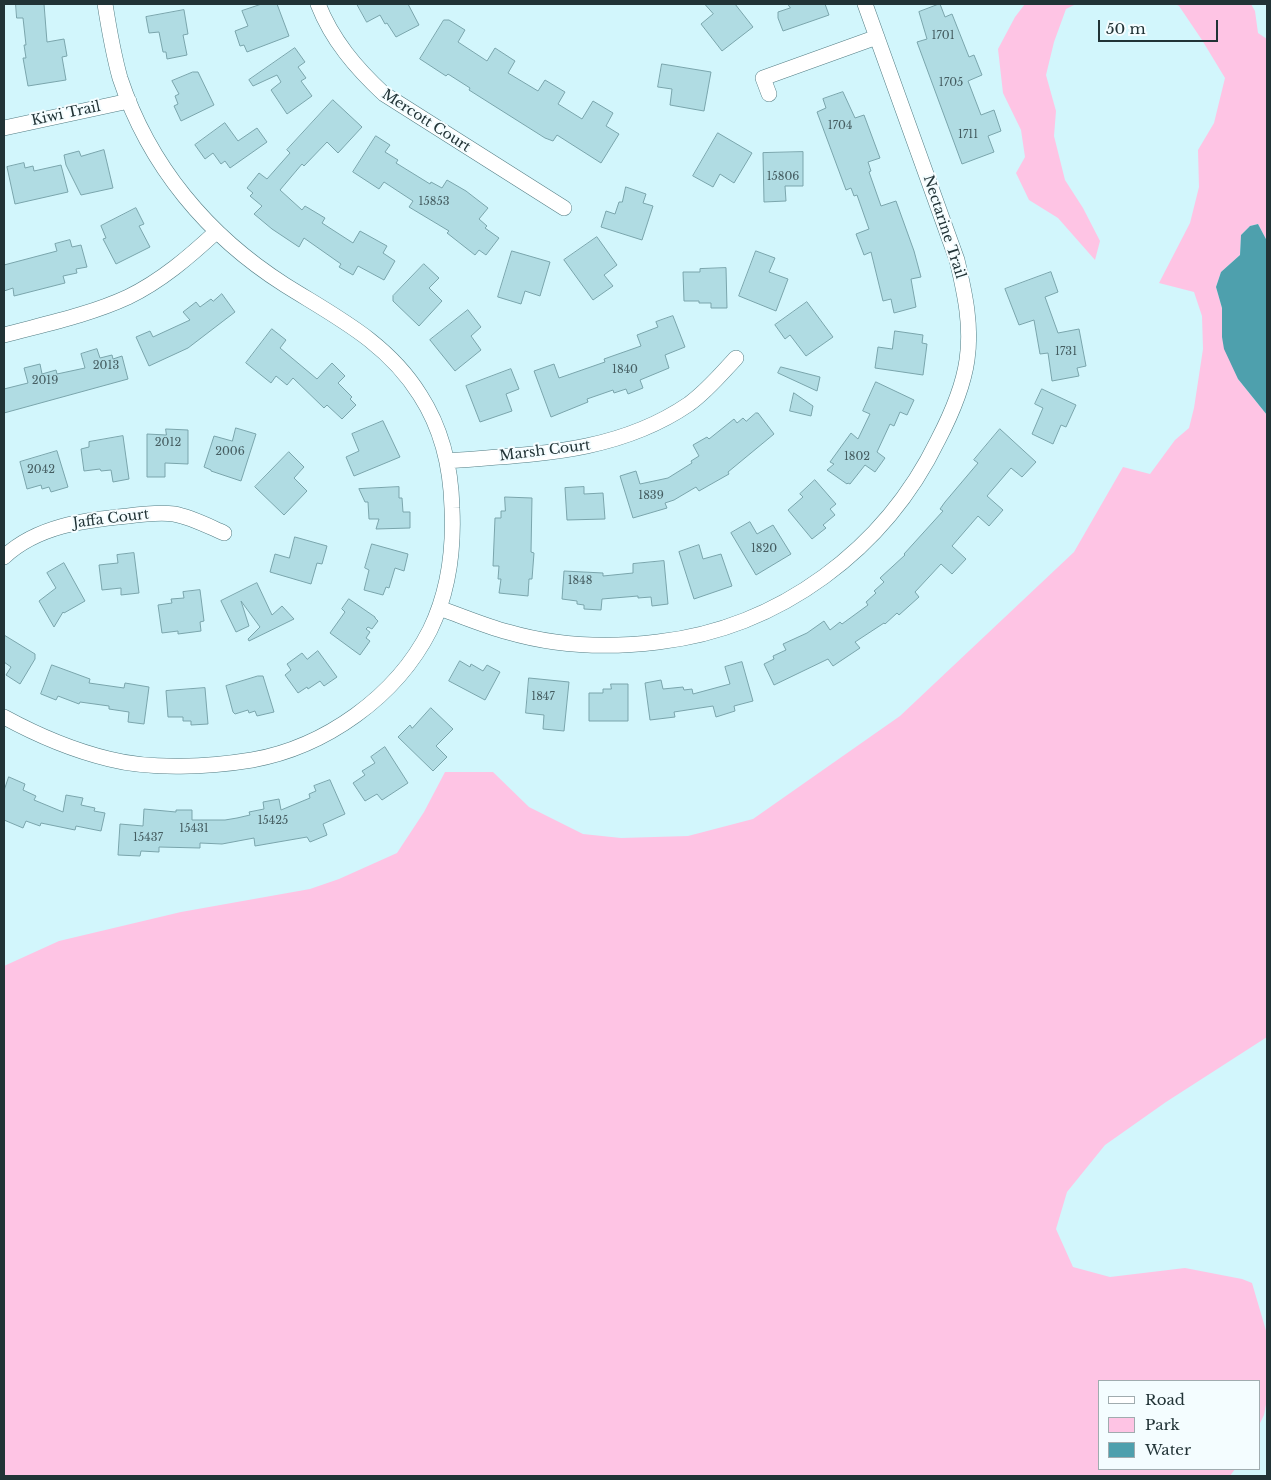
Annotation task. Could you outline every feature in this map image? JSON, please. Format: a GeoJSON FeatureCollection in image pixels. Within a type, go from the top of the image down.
{"type":"FeatureCollection","features":[{"type":"Feature","properties":{"kind":"street"},"geometry":{"type":"LineString","coordinates":[[4,717],[32,732],[67,747],[111,760],[156,765],[224,764],[259,758],[287,750],[320,737],[341,725],[367,706],[391,684],[412,659],[429,631],[439,608],[451,562],[453,528],[452,493],[447,462],[433,416],[419,392],[402,370],[376,344],[357,329],[272,277],[245,257],[216,232],[184,197],[161,166],[145,137],[129,101],[110,40],[105,4]]}},
{"type":"Feature","properties":{"kind":"street","name":"Mercott Court"},"geometry":{"type":"LineString","coordinates":[[318,4],[341,48],[363,75],[384,94],[564,208]]}},
{"type":"Feature","properties":{"kind":"street","name":"Nectarine Trail"},"geometry":{"type":"LineString","coordinates":[[439,608],[508,632],[542,640],[566,643],[614,645],[658,642],[694,636],[728,627],[785,602],[816,583],[837,568],[863,545],[886,521],[909,491],[932,453],[951,414],[964,374],[969,331],[967,305],[957,260],[866,4]]}},
{"type":"Feature","properties":{"kind":"street"},"geometry":{"type":"LineString","coordinates":[[769,94],[763,78],[877,37]]}},
{"type":"Feature","properties":{"kind":"street","name":"Kiwi Trail"},"geometry":{"type":"LineString","coordinates":[[4,128],[129,101]]}},
{"type":"Feature","properties":{"kind":"street"},"geometry":{"type":"LineString","coordinates":[[4,335],[81,314],[127,297],[154,282],[186,260],[216,232]]}},
{"type":"Feature","properties":{"kind":"street","name":"Marsh Court"},"geometry":{"type":"LineString","coordinates":[[447,462],[562,452],[603,443],[630,434],[690,404],[736,358]]}},
{"type":"Feature","properties":{"kind":"street","name":"Jaffa Court"},"geometry":{"type":"LineString","coordinates":[[4,557],[28,539],[41,533],[97,518],[154,513],[174,514],[224,533]]}},
{"type":"Feature","properties":{"kind":"green space"},"geometry":{"type":"Polygon","coordinates":[[[1025,4],[1076,4],[1066,9],[1054,42],[1046,75],[1056,111],[1054,136],[1065,180],[1083,208],[1100,241],[1095,260],[1058,218],[1029,200],[1016,173],[1025,157],[1021,130],[1003,93],[998,49],[1015,17],[1025,4]]]}},
{"type":"Feature","properties":{"kind":"green space"},"geometry":{"type":"Polygon","coordinates":[[[1175,4],[1251,4],[1255,11],[1258,33],[1267,39],[1267,241],[1258,224],[1250,226],[1241,235],[1240,255],[1221,272],[1216,287],[1222,308],[1222,337],[1238,379],[1267,415],[1267,1037],[1166,1102],[1105,1145],[1067,1192],[1056,1229],[1073,1267],[1110,1277],[1185,1268],[1242,1279],[1252,1283],[1267,1334],[1267,1399],[1261,1421],[1261,1380],[1098,1380],[1098,1470],[1234,1470],[1230,1476],[4,1476],[4,966],[59,941],[181,912],[310,889],[339,879],[397,853],[424,812],[445,772],[493,772],[529,807],[583,834],[621,838],[688,836],[753,819],[900,716],[1074,552],[1123,467],[1150,474],[1175,440],[1189,428],[1203,349],[1202,316],[1194,292],[1159,283],[1190,223],[1199,187],[1198,150],[1214,123],[1225,78],[1179,6],[1175,4]]]}},
{"type":"Feature","properties":{"kind":"water"},"geometry":{"type":"Polygon","coordinates":[[[1258,224],[1267,241],[1267,415],[1238,379],[1224,349],[1222,308],[1216,287],[1221,272],[1240,255],[1241,235],[1250,226],[1258,224]]]}},
{"type":"Feature","properties":{"kind":"building"},"geometry":{"type":"Polygon","coordinates":[[[16,4],[44,4],[47,42],[64,39],[67,56],[62,57],[66,80],[28,86],[23,58],[26,58],[24,45],[26,45],[23,18],[17,18],[16,4]]]}},
{"type":"Feature","properties":{"kind":"building"},"geometry":{"type":"Polygon","coordinates":[[[262,4],[277,4],[289,36],[247,52],[244,45],[240,46],[235,31],[248,26],[242,11],[262,4]]]}},
{"type":"Feature","properties":{"kind":"building"},"geometry":{"type":"Polygon","coordinates":[[[357,4],[408,4],[419,25],[396,37],[380,15],[367,22],[357,4]]]}},
{"type":"Feature","properties":{"kind":"building"},"geometry":{"type":"Polygon","coordinates":[[[705,4],[735,4],[753,27],[722,51],[701,24],[713,14],[705,4]]]}},
{"type":"Feature","properties":{"kind":"building"},"geometry":{"type":"Polygon","coordinates":[[[788,4],[825,4],[829,15],[783,31],[778,18],[778,12],[790,8],[788,4]]]}},
{"type":"Feature","properties":{"kind":"building"},"geometry":{"type":"Polygon","coordinates":[[[940,4],[945,17],[952,14],[969,57],[974,55],[982,75],[968,81],[981,115],[994,110],[1001,131],[988,136],[994,152],[962,164],[917,42],[927,39],[919,12],[940,4]]]}},
{"type":"Feature","properties":{"kind":"building"},"geometry":{"type":"Polygon","coordinates":[[[184,10],[188,34],[183,35],[187,55],[167,59],[166,52],[163,52],[159,32],[149,33],[146,17],[184,10]]]}},
{"type":"Feature","properties":{"kind":"building"},"geometry":{"type":"Polygon","coordinates":[[[444,20],[449,20],[465,30],[458,42],[487,61],[495,48],[515,61],[508,73],[538,91],[545,80],[565,92],[558,104],[582,119],[593,101],[613,113],[606,126],[619,134],[601,163],[557,135],[553,141],[545,138],[469,90],[470,88],[448,74],[446,76],[420,59],[444,20]]]}},
{"type":"Feature","properties":{"kind":"building"},"geometry":{"type":"Polygon","coordinates":[[[295,48],[305,62],[298,67],[306,78],[301,81],[312,96],[287,114],[271,90],[281,82],[277,75],[253,86],[249,80],[295,48]]]}},
{"type":"Feature","properties":{"kind":"building"},"geometry":{"type":"Polygon","coordinates":[[[662,64],[711,72],[704,111],[670,105],[672,89],[658,87],[662,64]]]}},
{"type":"Feature","properties":{"kind":"building"},"geometry":{"type":"Polygon","coordinates":[[[193,72],[198,72],[214,105],[181,121],[174,106],[178,104],[175,96],[179,94],[172,81],[193,72]]]}},
{"type":"Feature","properties":{"kind":"building"},"geometry":{"type":"Polygon","coordinates":[[[843,92],[855,118],[864,115],[880,158],[868,162],[871,171],[869,172],[881,206],[896,201],[914,251],[921,277],[911,279],[916,307],[894,313],[891,299],[883,301],[871,252],[864,255],[856,234],[869,229],[857,195],[854,196],[851,188],[846,190],[817,112],[826,108],[823,99],[843,92]]]}},
{"type":"Feature","properties":{"kind":"building"},"geometry":{"type":"Polygon","coordinates":[[[333,100],[362,127],[338,153],[327,142],[304,166],[302,164],[280,190],[302,210],[305,206],[325,218],[322,223],[353,243],[360,231],[387,246],[383,253],[395,261],[384,280],[358,266],[353,275],[339,267],[341,264],[304,238],[299,247],[254,214],[262,206],[250,196],[253,193],[247,188],[259,173],[267,179],[290,153],[287,150],[333,100]]]}},
{"type":"Feature","properties":{"kind":"building"},"geometry":{"type":"Polygon","coordinates":[[[225,123],[238,141],[257,128],[267,142],[230,168],[225,161],[221,164],[213,153],[205,159],[195,145],[225,123]]]}},
{"type":"Feature","properties":{"kind":"building"},"geometry":{"type":"Polygon","coordinates":[[[718,133],[752,153],[734,183],[720,174],[713,187],[693,176],[718,133]]]}},
{"type":"Feature","properties":{"kind":"building"},"geometry":{"type":"Polygon","coordinates":[[[376,136],[390,145],[385,152],[398,160],[396,163],[430,184],[431,182],[442,188],[447,180],[466,191],[488,208],[479,219],[487,226],[485,228],[499,238],[486,255],[479,250],[475,255],[447,233],[449,231],[409,207],[413,201],[384,182],[379,189],[353,172],[376,136]]]}},
{"type":"Feature","properties":{"kind":"building"},"geometry":{"type":"Polygon","coordinates":[[[104,150],[113,188],[81,195],[66,165],[64,155],[79,151],[81,156],[104,150]]]}},
{"type":"Feature","properties":{"kind":"building"},"geometry":{"type":"Polygon","coordinates":[[[803,152],[803,186],[785,186],[786,201],[764,202],[763,153],[803,152]]]}},
{"type":"Feature","properties":{"kind":"building"},"geometry":{"type":"Polygon","coordinates":[[[24,163],[25,168],[33,166],[34,171],[61,165],[68,192],[15,204],[7,167],[24,163]]]}},
{"type":"Feature","properties":{"kind":"building"},"geometry":{"type":"Polygon","coordinates":[[[626,187],[646,194],[643,203],[653,206],[642,240],[601,227],[606,211],[615,214],[619,202],[622,202],[626,187]]]}},
{"type":"Feature","properties":{"kind":"building"},"geometry":{"type":"Polygon","coordinates":[[[136,208],[144,224],[139,226],[150,247],[116,264],[103,239],[106,238],[101,226],[136,208]]]}},
{"type":"Feature","properties":{"kind":"building"},"geometry":{"type":"Polygon","coordinates":[[[597,237],[617,265],[604,275],[613,286],[593,300],[564,260],[597,237]]]}},
{"type":"Feature","properties":{"kind":"building"},"geometry":{"type":"Polygon","coordinates":[[[70,240],[72,247],[81,245],[87,267],[76,269],[77,273],[63,276],[65,283],[14,296],[13,288],[4,291],[4,265],[57,251],[55,244],[70,240]]]}},
{"type":"Feature","properties":{"kind":"building"},"geometry":{"type":"Polygon","coordinates":[[[512,251],[550,262],[540,296],[525,291],[521,304],[498,297],[512,251]]]}},
{"type":"Feature","properties":{"kind":"building"},"geometry":{"type":"Polygon","coordinates":[[[756,251],[775,258],[769,272],[788,279],[776,311],[739,296],[756,251]]]}},
{"type":"Feature","properties":{"kind":"building"},"geometry":{"type":"Polygon","coordinates":[[[424,264],[439,278],[429,288],[442,301],[419,326],[393,301],[393,296],[424,264]]]}},
{"type":"Feature","properties":{"kind":"building"},"geometry":{"type":"Polygon","coordinates":[[[726,268],[727,308],[711,308],[711,303],[684,301],[683,272],[700,272],[700,269],[726,268]]]}},
{"type":"Feature","properties":{"kind":"building"},"geometry":{"type":"Polygon","coordinates":[[[1051,272],[1058,292],[1045,297],[1058,333],[1079,329],[1086,366],[1077,368],[1079,376],[1052,381],[1048,353],[1040,354],[1034,320],[1019,325],[1005,289],[1051,272]]]}},
{"type":"Feature","properties":{"kind":"building"},"geometry":{"type":"Polygon","coordinates":[[[222,294],[235,312],[188,348],[149,366],[136,337],[150,331],[153,337],[190,320],[183,312],[196,302],[200,307],[222,294]]]}},
{"type":"Feature","properties":{"kind":"building"},"geometry":{"type":"Polygon","coordinates":[[[807,302],[833,337],[806,356],[790,335],[785,339],[775,325],[807,302]]]}},
{"type":"Feature","properties":{"kind":"building"},"geometry":{"type":"Polygon","coordinates":[[[468,310],[481,327],[471,336],[481,350],[455,371],[430,340],[468,310]]]}},
{"type":"Feature","properties":{"kind":"building"},"geometry":{"type":"Polygon","coordinates":[[[673,316],[685,347],[665,355],[669,368],[640,380],[643,388],[628,394],[626,389],[614,393],[613,390],[587,399],[588,402],[551,417],[534,371],[554,364],[559,378],[605,362],[604,359],[641,346],[637,335],[658,327],[656,322],[673,316]]]}},
{"type":"Feature","properties":{"kind":"building"},"geometry":{"type":"Polygon","coordinates":[[[272,329],[286,340],[280,348],[317,379],[332,363],[345,376],[338,383],[352,397],[350,399],[356,405],[342,419],[327,405],[324,408],[293,378],[287,385],[276,376],[271,383],[246,363],[272,329]]]}},
{"type":"Feature","properties":{"kind":"building"},"geometry":{"type":"Polygon","coordinates":[[[895,331],[923,335],[922,343],[927,344],[923,375],[875,368],[878,347],[892,349],[895,331]]]}},
{"type":"Feature","properties":{"kind":"building"},"geometry":{"type":"Polygon","coordinates":[[[97,349],[100,358],[112,355],[113,359],[122,356],[128,379],[4,413],[4,389],[28,383],[24,368],[40,364],[42,374],[56,370],[57,374],[85,368],[81,354],[97,349]]]}},
{"type":"Feature","properties":{"kind":"building"},"geometry":{"type":"Polygon","coordinates":[[[781,367],[820,377],[817,391],[778,373],[781,367]]]}},
{"type":"Feature","properties":{"kind":"building"},"geometry":{"type":"Polygon","coordinates":[[[511,369],[519,389],[506,394],[512,411],[480,422],[466,386],[511,369]]]}},
{"type":"Feature","properties":{"kind":"building"},"geometry":{"type":"Polygon","coordinates":[[[876,382],[914,400],[907,415],[900,412],[894,426],[890,424],[877,452],[885,458],[875,472],[865,465],[850,484],[847,484],[827,470],[834,464],[830,462],[851,433],[858,439],[870,414],[863,411],[876,382]]]}},
{"type":"Feature","properties":{"kind":"building"},"geometry":{"type":"Polygon","coordinates":[[[1042,389],[1076,405],[1066,427],[1061,425],[1053,444],[1032,434],[1043,408],[1035,404],[1042,389]]]}},
{"type":"Feature","properties":{"kind":"building"},"geometry":{"type":"Polygon","coordinates":[[[794,393],[813,406],[811,416],[790,411],[794,393]]]}},
{"type":"Feature","properties":{"kind":"building"},"geometry":{"type":"Polygon","coordinates":[[[758,413],[774,434],[728,472],[729,474],[699,491],[696,487],[665,503],[667,508],[633,518],[620,476],[636,471],[640,484],[668,478],[692,463],[691,461],[699,456],[693,445],[707,437],[709,439],[734,419],[737,423],[743,418],[746,421],[758,413]]]}},
{"type":"Feature","properties":{"kind":"building"},"geometry":{"type":"Polygon","coordinates":[[[383,421],[400,457],[354,476],[346,457],[359,451],[352,434],[383,421]]]}},
{"type":"Feature","properties":{"kind":"building"},"geometry":{"type":"Polygon","coordinates":[[[236,428],[256,434],[241,481],[204,467],[214,436],[232,441],[236,428]]]}},
{"type":"Feature","properties":{"kind":"building"},"geometry":{"type":"Polygon","coordinates":[[[166,429],[188,430],[188,464],[165,463],[165,477],[147,477],[147,434],[166,435],[166,429]]]}},
{"type":"Feature","properties":{"kind":"building"},"geometry":{"type":"Polygon","coordinates":[[[1000,429],[1036,462],[1022,477],[1011,468],[987,496],[1003,510],[989,526],[978,516],[952,546],[966,559],[952,574],[941,564],[915,592],[919,597],[899,615],[897,613],[885,624],[855,642],[860,648],[833,666],[828,659],[774,685],[764,664],[774,659],[773,656],[786,650],[783,644],[807,633],[824,621],[830,630],[840,622],[842,624],[868,605],[866,602],[884,582],[880,578],[905,555],[943,511],[940,509],[945,502],[978,463],[974,460],[1000,429]]]}},
{"type":"Feature","properties":{"kind":"building"},"geometry":{"type":"Polygon","coordinates":[[[123,436],[129,479],[113,482],[111,470],[84,471],[81,449],[89,447],[89,442],[123,436]]]}},
{"type":"Feature","properties":{"kind":"building"},"geometry":{"type":"Polygon","coordinates":[[[57,451],[68,487],[51,492],[49,487],[42,489],[41,485],[27,489],[20,462],[57,451]]]}},
{"type":"Feature","properties":{"kind":"building"},"geometry":{"type":"Polygon","coordinates":[[[289,452],[304,467],[294,478],[307,491],[284,515],[255,487],[289,452]]]}},
{"type":"Feature","properties":{"kind":"building"},"geometry":{"type":"Polygon","coordinates":[[[815,480],[836,504],[830,509],[835,515],[823,525],[826,528],[812,539],[788,510],[803,497],[800,494],[815,480]]]}},
{"type":"Feature","properties":{"kind":"building"},"geometry":{"type":"Polygon","coordinates":[[[399,487],[399,498],[402,498],[403,512],[410,512],[410,528],[376,529],[379,519],[369,519],[368,502],[365,502],[359,489],[399,487]]]}},
{"type":"Feature","properties":{"kind":"building"},"geometry":{"type":"Polygon","coordinates":[[[584,487],[584,494],[603,493],[605,519],[567,520],[565,488],[584,487]]]}},
{"type":"Feature","properties":{"kind":"building"},"geometry":{"type":"Polygon","coordinates":[[[505,497],[532,498],[531,552],[534,553],[532,579],[529,579],[528,596],[499,593],[501,579],[498,579],[499,566],[493,566],[495,518],[501,518],[501,511],[505,511],[505,497]]]}},
{"type":"Feature","properties":{"kind":"building"},"geometry":{"type":"Polygon","coordinates":[[[750,522],[757,534],[773,525],[791,554],[756,575],[731,533],[750,522]]]}},
{"type":"Feature","properties":{"kind":"building"},"geometry":{"type":"Polygon","coordinates":[[[295,537],[327,546],[322,564],[317,563],[311,584],[270,572],[275,554],[289,558],[295,537]]]}},
{"type":"Feature","properties":{"kind":"building"},"geometry":{"type":"Polygon","coordinates":[[[372,544],[408,554],[404,571],[395,568],[389,588],[386,587],[383,595],[364,590],[369,570],[365,568],[372,544]]]}},
{"type":"Feature","properties":{"kind":"building"},"geometry":{"type":"Polygon","coordinates":[[[699,545],[703,559],[721,554],[732,586],[694,599],[679,552],[699,545]]]}},
{"type":"Feature","properties":{"kind":"building"},"geometry":{"type":"Polygon","coordinates":[[[134,553],[139,593],[121,595],[121,588],[102,590],[99,565],[118,563],[117,555],[134,553]]]}},
{"type":"Feature","properties":{"kind":"building"},"geometry":{"type":"Polygon","coordinates":[[[664,561],[668,604],[652,606],[651,597],[638,598],[638,596],[602,599],[601,610],[584,609],[584,605],[577,604],[577,601],[562,599],[564,571],[603,573],[603,576],[633,573],[633,564],[664,561]]]}},
{"type":"Feature","properties":{"kind":"building"},"geometry":{"type":"Polygon","coordinates":[[[64,563],[85,601],[63,612],[54,627],[39,601],[56,588],[47,573],[64,563]]]}},
{"type":"Feature","properties":{"kind":"building"},"geometry":{"type":"Polygon","coordinates":[[[257,583],[272,615],[282,606],[294,619],[249,641],[248,639],[260,627],[241,601],[249,626],[236,632],[221,601],[257,583]]]}},
{"type":"Feature","properties":{"kind":"building"},"geometry":{"type":"Polygon","coordinates":[[[200,590],[204,621],[200,622],[201,631],[178,634],[178,631],[162,633],[158,605],[172,603],[171,599],[184,598],[183,592],[200,590]]]}},
{"type":"Feature","properties":{"kind":"building"},"geometry":{"type":"Polygon","coordinates":[[[349,599],[378,621],[372,629],[368,627],[366,629],[370,632],[366,638],[370,641],[360,655],[330,633],[345,612],[342,609],[349,599]]]}},
{"type":"Feature","properties":{"kind":"building"},"geometry":{"type":"Polygon","coordinates":[[[4,635],[35,654],[35,659],[20,684],[6,675],[11,667],[4,662],[4,635]]]}},
{"type":"Feature","properties":{"kind":"building"},"geometry":{"type":"Polygon","coordinates":[[[318,651],[337,677],[324,686],[320,681],[298,693],[285,675],[291,670],[287,664],[302,653],[307,659],[318,651]]]}},
{"type":"Feature","properties":{"kind":"building"},"geometry":{"type":"Polygon","coordinates":[[[460,661],[470,667],[471,664],[483,671],[487,665],[500,672],[485,700],[449,681],[460,661]]]}},
{"type":"Feature","properties":{"kind":"building"},"geometry":{"type":"Polygon","coordinates":[[[742,662],[753,701],[734,706],[735,711],[716,717],[713,706],[674,712],[675,717],[650,720],[645,683],[661,680],[663,689],[683,687],[684,690],[692,689],[693,694],[730,684],[725,667],[742,662]]]}},
{"type":"Feature","properties":{"kind":"building"},"geometry":{"type":"Polygon","coordinates":[[[52,665],[90,679],[89,683],[124,688],[125,683],[149,687],[144,724],[128,722],[129,712],[109,709],[109,706],[80,702],[79,704],[58,696],[56,700],[41,694],[52,665]]]}},
{"type":"Feature","properties":{"kind":"building"},"geometry":{"type":"Polygon","coordinates":[[[263,676],[274,712],[257,716],[255,711],[249,713],[248,710],[235,714],[226,686],[263,676]]]}},
{"type":"Feature","properties":{"kind":"building"},"geometry":{"type":"Polygon","coordinates":[[[529,678],[569,682],[564,731],[543,729],[544,715],[526,713],[529,678]]]}},
{"type":"Feature","properties":{"kind":"building"},"geometry":{"type":"Polygon","coordinates":[[[611,684],[628,684],[628,721],[589,721],[589,693],[603,693],[603,689],[611,689],[611,684]]]}},
{"type":"Feature","properties":{"kind":"building"},"geometry":{"type":"Polygon","coordinates":[[[205,688],[208,724],[191,725],[191,721],[183,721],[183,717],[168,717],[166,691],[205,688]]]}},
{"type":"Feature","properties":{"kind":"building"},"geometry":{"type":"Polygon","coordinates":[[[431,708],[453,729],[436,746],[447,757],[433,771],[398,737],[410,725],[412,728],[431,708]]]}},
{"type":"Feature","properties":{"kind":"building"},"geometry":{"type":"Polygon","coordinates":[[[385,747],[408,783],[382,800],[377,794],[365,801],[353,783],[365,775],[362,771],[375,763],[371,757],[385,747]]]}},
{"type":"Feature","properties":{"kind":"building"},"geometry":{"type":"Polygon","coordinates":[[[9,777],[25,784],[23,790],[36,796],[34,800],[63,812],[66,795],[83,798],[81,805],[95,808],[94,811],[105,813],[101,831],[76,826],[75,830],[41,823],[40,826],[26,821],[23,828],[4,820],[4,791],[9,777]]]}},
{"type":"Feature","properties":{"kind":"building"},"geometry":{"type":"Polygon","coordinates":[[[330,780],[345,814],[323,824],[327,835],[310,842],[307,837],[255,846],[254,838],[222,844],[200,843],[200,848],[159,847],[159,852],[141,851],[140,856],[118,855],[120,824],[143,826],[144,809],[176,812],[176,810],[192,810],[192,820],[225,820],[250,815],[249,812],[264,809],[263,802],[279,799],[281,810],[310,798],[309,794],[316,791],[314,786],[330,780]]]}}]}
